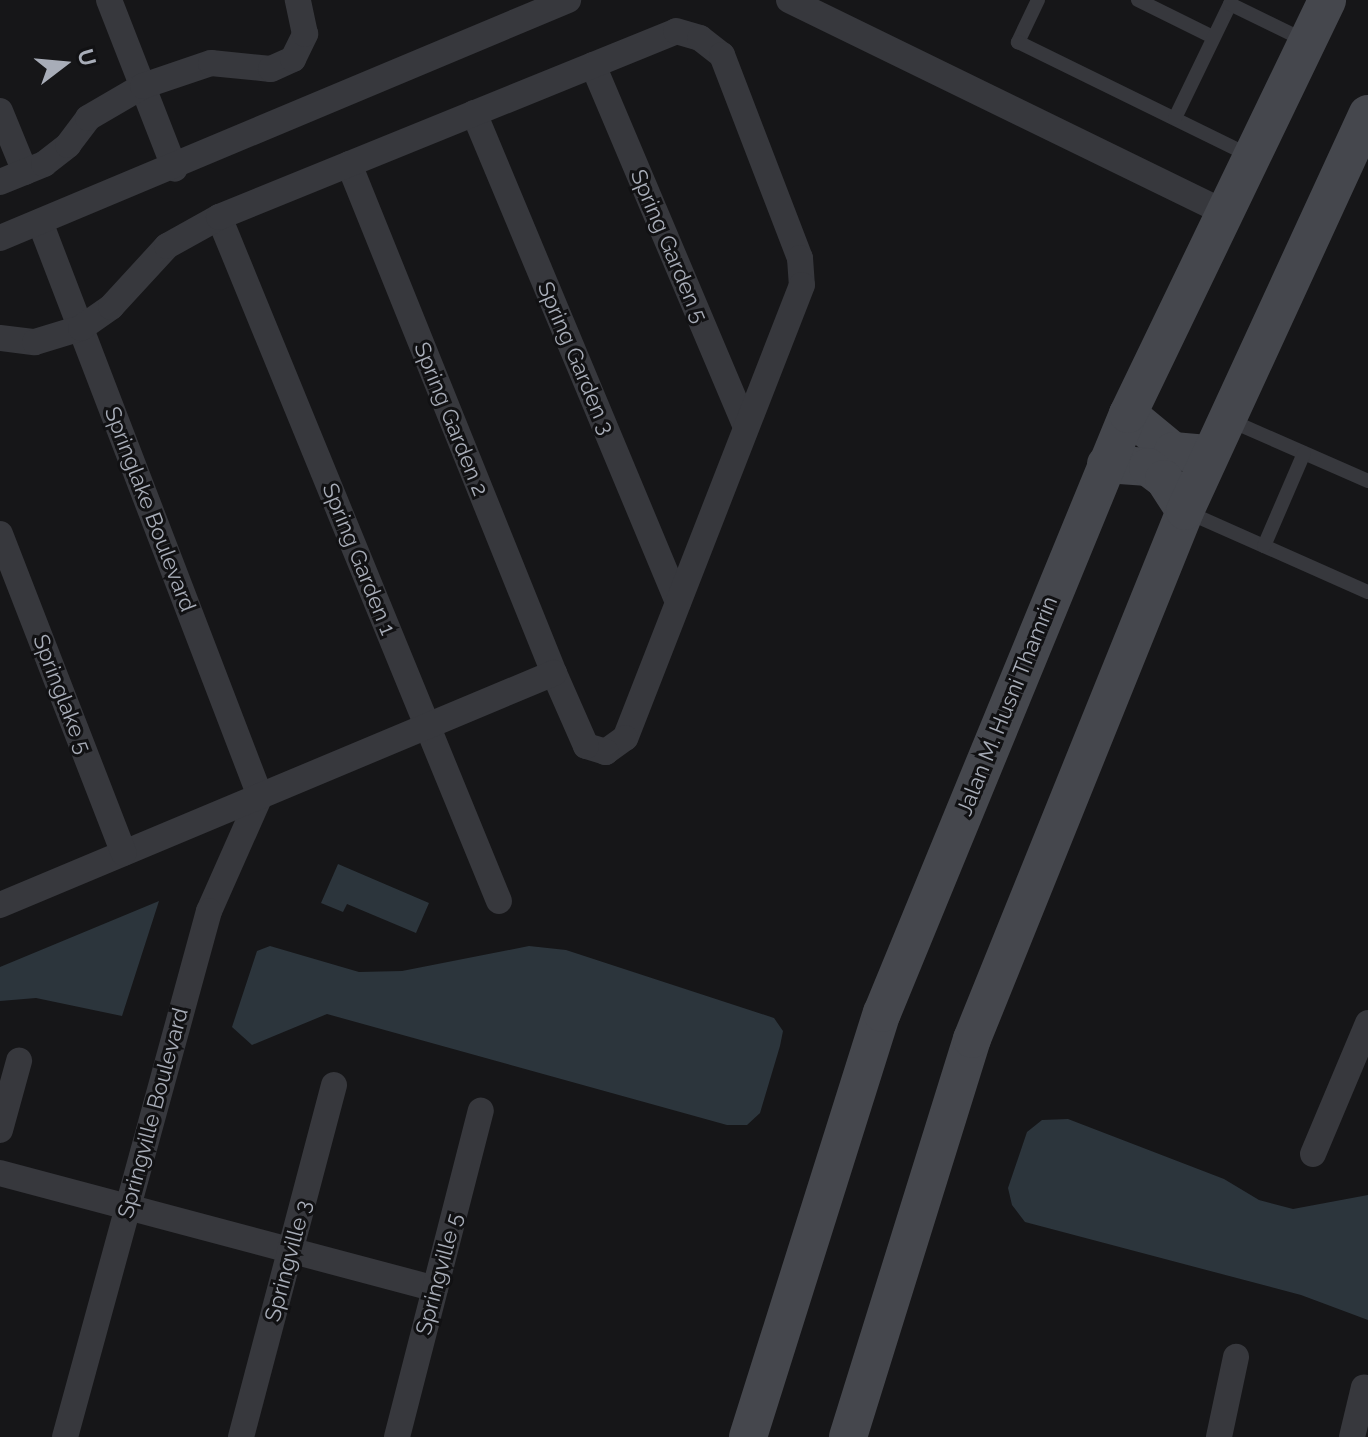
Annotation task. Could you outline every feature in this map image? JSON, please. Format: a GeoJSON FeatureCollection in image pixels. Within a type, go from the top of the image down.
{"type":"FeatureCollection","features":[{"type":"Feature","properties":{"kind":"main road","name":"Jalan M. Husni Thamrin"},"geometry":{"type":"LineString","coordinates":[[748,1437],[882,1013],[1106,464],[1327,0]]}},
{"type":"Feature","properties":{"kind":"main road"},"geometry":{"type":"LineString","coordinates":[[848,1437],[972,1039],[1185,511],[1368,114]]}},
{"type":"Feature","properties":{"kind":"main road"},"geometry":{"type":"LineString","coordinates":[[1128,414],[1173,451],[1210,454]]}},
{"type":"Feature","properties":{"kind":"main road"},"geometry":{"type":"LineString","coordinates":[[1106,464],[1148,467],[1164,479],[1185,511]]}},
{"type":"Feature","properties":{"kind":"street"},"geometry":{"type":"LineString","coordinates":[[109,0],[175,169]]}},
{"type":"Feature","properties":{"kind":"street"},"geometry":{"type":"LineString","coordinates":[[0,238],[175,169],[568,0]]}},
{"type":"Feature","properties":{"kind":"street"},"geometry":{"type":"LineString","coordinates":[[789,0],[1225,213]]}},
{"type":"Feature","properties":{"kind":"street"},"geometry":{"type":"LineString","coordinates":[[0,182],[25,172],[68,145],[88,118],[143,86],[211,63],[271,69],[293,59],[305,34],[300,5]]}},
{"type":"Feature","properties":{"kind":"street"},"geometry":{"type":"LineString","coordinates":[[0,338],[35,342],[81,328],[111,307],[167,246],[219,217],[676,31],[700,38],[722,55],[800,258],[802,285],[678,602]]}},
{"type":"Feature","properties":{"kind":"street","name":"Spring Garden 5"},"geometry":{"type":"LineString","coordinates":[[593,65],[746,427]]}},
{"type":"Feature","properties":{"kind":"street"},"geometry":{"type":"LineString","coordinates":[[0,111],[25,172]]}},
{"type":"Feature","properties":{"kind":"street","name":"Spring Garden 3"},"geometry":{"type":"LineString","coordinates":[[474,113],[678,602]]}},
{"type":"Feature","properties":{"kind":"street","name":"Spring Garden 2"},"geometry":{"type":"LineString","coordinates":[[349,164],[586,746],[606,752],[625,738],[678,602]]}},
{"type":"Feature","properties":{"kind":"street","name":"Spring Garden 1"},"geometry":{"type":"LineString","coordinates":[[219,217],[499,901]]}},
{"type":"Feature","properties":{"kind":"street","name":"Springlake Boulevard"},"geometry":{"type":"LineString","coordinates":[[40,222],[260,796]]}},
{"type":"Feature","properties":{"kind":"street","name":"Springlake 5"},"geometry":{"type":"LineString","coordinates":[[0,534],[124,853]]}},
{"type":"Feature","properties":{"kind":"street"},"geometry":{"type":"LineString","coordinates":[[1,902],[554,673]]}},
{"type":"Feature","properties":{"kind":"street","name":"Springville Boulevard"},"geometry":{"type":"LineString","coordinates":[[65,1437],[209,911],[260,796]]}},
{"type":"Feature","properties":{"kind":"street"},"geometry":{"type":"LineString","coordinates":[[1313,1154],[1368,1023]]}},
{"type":"Feature","properties":{"kind":"street"},"geometry":{"type":"LineString","coordinates":[[0,1130],[19,1061]]}},
{"type":"Feature","properties":{"kind":"street","name":"Springville 3"},"geometry":{"type":"LineString","coordinates":[[241,1437],[334,1085]]}},
{"type":"Feature","properties":{"kind":"street","name":"Springville 5"},"geometry":{"type":"LineString","coordinates":[[397,1437],[481,1111]]}},
{"type":"Feature","properties":{"kind":"street"},"geometry":{"type":"LineString","coordinates":[[0,1173],[435,1289]]}},
{"type":"Feature","properties":{"kind":"street"},"geometry":{"type":"LineString","coordinates":[[1219,1437],[1236,1357]]}},
{"type":"Feature","properties":{"kind":"street"},"geometry":{"type":"LineString","coordinates":[[1352,1437],[1364,1387]]}},
{"type":"Feature","properties":{"kind":"lane"},"geometry":{"type":"LineString","coordinates":[[1038,0],[1018,42],[1252,156]]}},
{"type":"Feature","properties":{"kind":"lane"},"geometry":{"type":"LineString","coordinates":[[1138,0],[1213,37]]}},
{"type":"Feature","properties":{"kind":"lane"},"geometry":{"type":"LineString","coordinates":[[1175,118],[1230,4],[1307,42]]}},
{"type":"Feature","properties":{"kind":"lane"},"geometry":{"type":"LineString","coordinates":[[1226,419],[1368,481]]}},
{"type":"Feature","properties":{"kind":"lane"},"geometry":{"type":"LineString","coordinates":[[1264,546],[1304,453]]}},
{"type":"Feature","properties":{"kind":"lane"},"geometry":{"type":"LineString","coordinates":[[1185,511],[1368,592]]}},
{"type":"Feature","properties":{"kind":"shaded area"},"geometry":{"type":"Polygon","coordinates":[[[338,864],[429,903],[416,933],[347,904],[343,912],[321,903],[338,864]]]}},
{"type":"Feature","properties":{"kind":"shaded area"},"geometry":{"type":"Polygon","coordinates":[[[159,901],[122,1016],[36,998],[0,1001],[0,967],[159,901]]]}},
{"type":"Feature","properties":{"kind":"shaded area"},"geometry":{"type":"Polygon","coordinates":[[[270,946],[359,972],[402,971],[529,946],[566,950],[774,1018],[783,1031],[760,1113],[747,1125],[727,1125],[327,1014],[252,1045],[232,1027],[257,951],[270,946]]]}},
{"type":"Feature","properties":{"kind":"shaded area"},"geometry":{"type":"Polygon","coordinates":[[[1068,1119],[1224,1179],[1259,1200],[1293,1209],[1368,1195],[1368,1320],[1301,1295],[1025,1222],[1012,1205],[1008,1188],[1027,1132],[1042,1120],[1068,1119]]]}}]}
